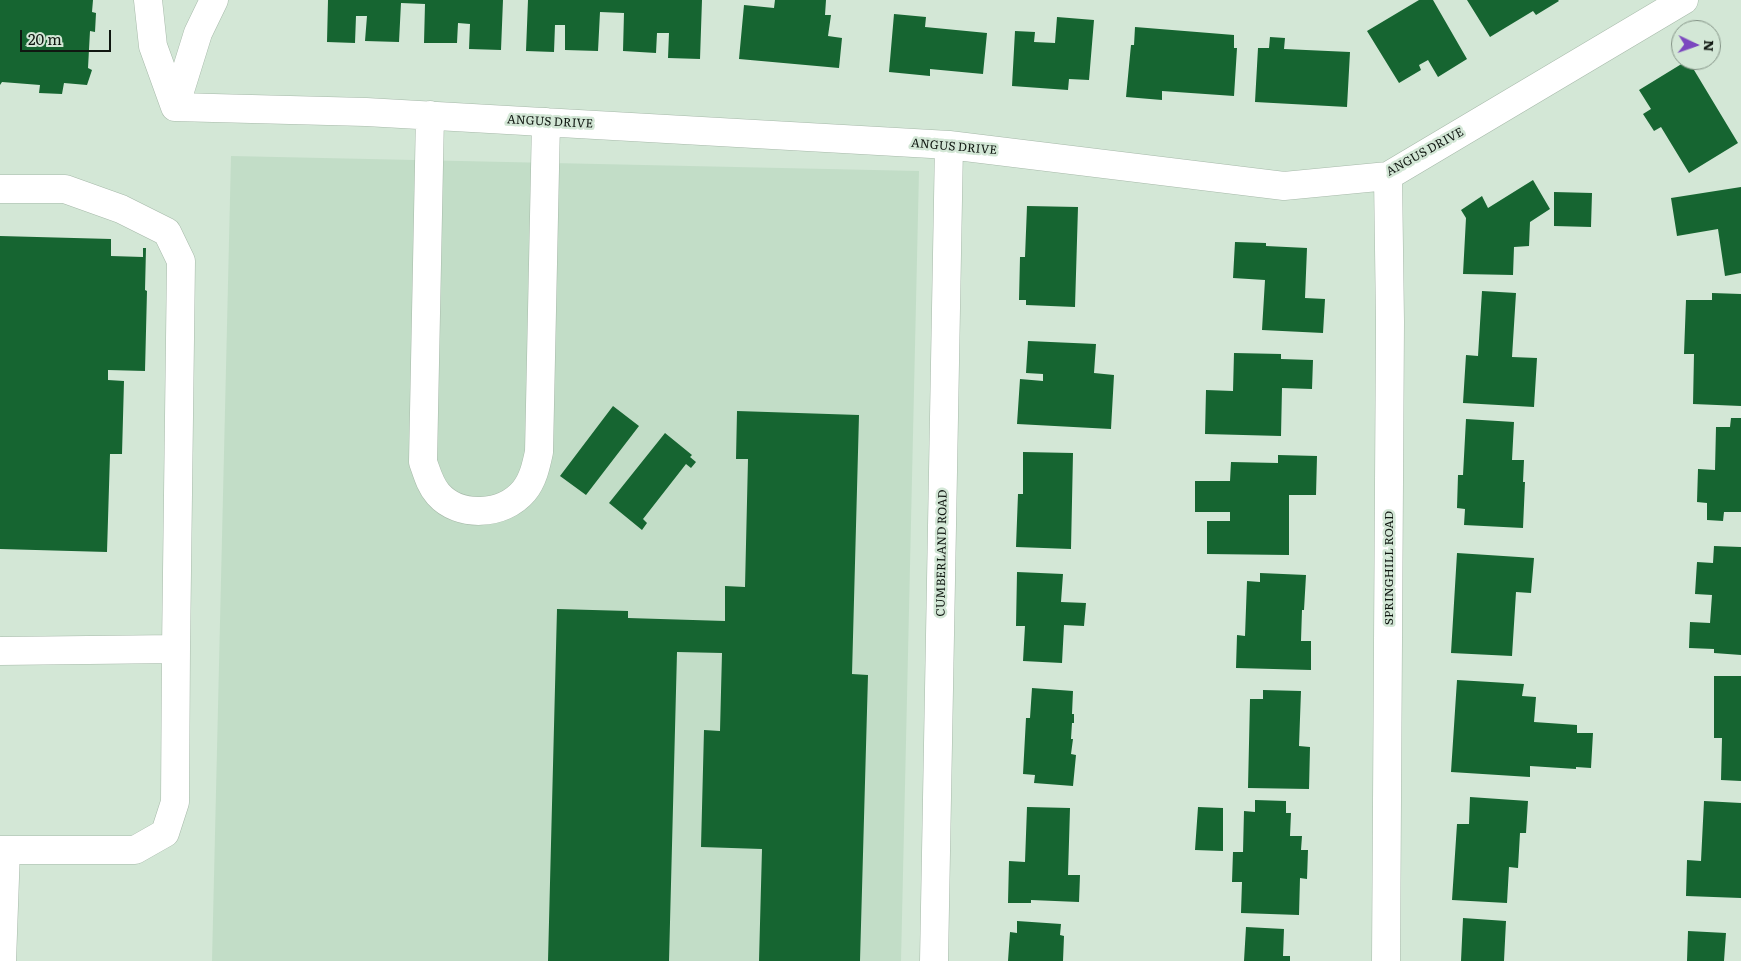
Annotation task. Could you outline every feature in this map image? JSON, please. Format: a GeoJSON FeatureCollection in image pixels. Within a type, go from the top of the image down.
{"type":"FeatureCollection","features":[{"type":"Feature","properties":{"kind":"street"},"geometry":{"type":"LineString","coordinates":[[148,0],[153,46],[175,107]]}},
{"type":"Feature","properties":{"kind":"street"},"geometry":{"type":"LineString","coordinates":[[175,107],[198,33],[214,0]]}},
{"type":"Feature","properties":{"kind":"street","name":"ANGUS DRIVE"},"geometry":{"type":"LineString","coordinates":[[175,107],[366,112],[950,145],[1284,186],[1388,176],[1684,0]]}},
{"type":"Feature","properties":{"kind":"street"},"geometry":{"type":"LineString","coordinates":[[430,116],[423,462],[437,493],[450,504],[466,510],[496,509],[512,503],[524,491],[534,474],[539,452],[546,122]]}},
{"type":"Feature","properties":{"kind":"street","name":"CUMBERLAND ROAD"},"geometry":{"type":"LineString","coordinates":[[934,961],[950,145]]}},
{"type":"Feature","properties":{"kind":"street","name":"SPRINGHILL ROAD"},"geometry":{"type":"LineString","coordinates":[[1386,961],[1390,322],[1388,176]]}},
{"type":"Feature","properties":{"kind":"street"},"geometry":{"type":"LineString","coordinates":[[0,189],[65,189],[121,208],[167,232],[181,261],[175,802],[165,833],[134,850],[3,850],[2,961]]}},
{"type":"Feature","properties":{"kind":"street"},"geometry":{"type":"LineString","coordinates":[[0,650],[176,649]]}},
{"type":"Feature","properties":{"kind":"shaded area"},"geometry":{"type":"Polygon","coordinates":[[[231,156],[919,171],[901,961],[212,961],[231,156]]]}},
{"type":"Feature","properties":{"kind":"building"},"geometry":{"type":"Polygon","coordinates":[[[0,0],[93,0],[92,12],[96,13],[95,32],[90,31],[88,68],[92,70],[87,85],[64,83],[62,94],[39,93],[40,85],[2,82],[0,85],[0,0]]]}},
{"type":"Feature","properties":{"kind":"building"},"geometry":{"type":"Polygon","coordinates":[[[328,0],[503,0],[501,50],[469,49],[470,24],[458,23],[457,43],[424,43],[425,4],[401,3],[399,42],[365,41],[367,16],[356,16],[355,43],[327,42],[328,0]]]}},
{"type":"Feature","properties":{"kind":"building"},"geometry":{"type":"Polygon","coordinates":[[[528,0],[702,0],[700,59],[668,58],[669,33],[657,33],[656,53],[623,51],[624,13],[600,12],[598,51],[565,50],[565,25],[555,25],[554,52],[526,51],[528,0]]]}},
{"type":"Feature","properties":{"kind":"building"},"geometry":{"type":"Polygon","coordinates":[[[775,0],[826,0],[825,15],[831,15],[828,36],[842,38],[839,68],[739,59],[744,5],[774,8],[775,0]]]}},
{"type":"Feature","properties":{"kind":"building"},"geometry":{"type":"Polygon","coordinates":[[[1419,0],[1433,0],[1467,59],[1438,77],[1428,60],[1419,65],[1421,70],[1399,83],[1367,31],[1419,0]]]}},
{"type":"Feature","properties":{"kind":"building"},"geometry":{"type":"Polygon","coordinates":[[[1467,0],[1559,1],[1536,15],[1533,11],[1490,37],[1467,0]]]}},
{"type":"Feature","properties":{"kind":"building"},"geometry":{"type":"Polygon","coordinates":[[[894,14],[926,17],[925,27],[987,33],[983,74],[930,69],[930,76],[889,72],[894,14]]]}},
{"type":"Feature","properties":{"kind":"building"},"geometry":{"type":"Polygon","coordinates":[[[1057,17],[1094,20],[1089,80],[1069,79],[1068,90],[1012,86],[1015,31],[1035,32],[1034,42],[1055,43],[1057,17]]]}},
{"type":"Feature","properties":{"kind":"building"},"geometry":{"type":"Polygon","coordinates":[[[1135,27],[1234,35],[1234,48],[1237,48],[1234,96],[1162,91],[1162,100],[1126,97],[1131,45],[1134,45],[1135,27]]]}},
{"type":"Feature","properties":{"kind":"building"},"geometry":{"type":"Polygon","coordinates":[[[1270,37],[1285,38],[1284,49],[1350,52],[1347,107],[1255,102],[1258,48],[1269,48],[1270,37]]]}},
{"type":"Feature","properties":{"kind":"building"},"geometry":{"type":"Polygon","coordinates":[[[1672,70],[1694,70],[1738,143],[1689,173],[1661,127],[1654,131],[1643,114],[1651,109],[1639,90],[1672,70]]]}},
{"type":"Feature","properties":{"kind":"building"},"geometry":{"type":"Polygon","coordinates":[[[1533,180],[1550,209],[1530,222],[1529,246],[1514,247],[1513,275],[1463,274],[1466,218],[1461,210],[1482,196],[1488,208],[1533,180]]]}},
{"type":"Feature","properties":{"kind":"building"},"geometry":{"type":"Polygon","coordinates":[[[1741,187],[1741,273],[1725,276],[1718,229],[1677,236],[1671,198],[1741,187]]]}},
{"type":"Feature","properties":{"kind":"building"},"geometry":{"type":"Polygon","coordinates":[[[1554,192],[1592,193],[1591,227],[1554,226],[1554,192]]]}},
{"type":"Feature","properties":{"kind":"building"},"geometry":{"type":"Polygon","coordinates":[[[1027,206],[1078,207],[1075,307],[1026,305],[1026,300],[1019,300],[1020,257],[1025,257],[1027,206]]]}},
{"type":"Feature","properties":{"kind":"building"},"geometry":{"type":"Polygon","coordinates":[[[0,236],[111,239],[111,256],[143,257],[143,248],[146,248],[145,371],[108,370],[108,380],[124,381],[122,454],[110,454],[107,552],[0,549],[0,236]]]}},
{"type":"Feature","properties":{"kind":"building"},"geometry":{"type":"Polygon","coordinates":[[[1235,242],[1266,243],[1266,246],[1307,248],[1305,298],[1325,299],[1323,333],[1262,330],[1265,280],[1233,278],[1235,242]]]}},
{"type":"Feature","properties":{"kind":"building"},"geometry":{"type":"Polygon","coordinates":[[[1482,291],[1516,293],[1512,357],[1537,358],[1534,407],[1463,403],[1466,355],[1478,356],[1482,291]]]}},
{"type":"Feature","properties":{"kind":"building"},"geometry":{"type":"Polygon","coordinates":[[[1712,293],[1741,294],[1741,406],[1693,404],[1694,354],[1684,354],[1686,300],[1712,300],[1712,293]]]}},
{"type":"Feature","properties":{"kind":"building"},"geometry":{"type":"Polygon","coordinates":[[[1028,341],[1096,344],[1094,373],[1114,375],[1111,429],[1017,424],[1020,379],[1043,381],[1043,374],[1026,373],[1028,341]]]}},
{"type":"Feature","properties":{"kind":"building"},"geometry":{"type":"Polygon","coordinates":[[[1234,353],[1281,354],[1281,359],[1313,360],[1312,389],[1282,388],[1281,436],[1205,434],[1206,390],[1233,391],[1234,353]]]}},
{"type":"Feature","properties":{"kind":"building"},"geometry":{"type":"Polygon","coordinates":[[[613,406],[639,426],[586,495],[560,476],[613,406]]]}},
{"type":"Feature","properties":{"kind":"building"},"geometry":{"type":"Polygon","coordinates":[[[737,411],[859,415],[852,674],[868,675],[860,961],[759,961],[762,849],[701,847],[704,730],[720,731],[722,653],[677,652],[669,961],[548,961],[557,609],[628,611],[628,618],[725,621],[725,586],[745,587],[748,459],[736,459],[737,411]]]}},
{"type":"Feature","properties":{"kind":"building"},"geometry":{"type":"Polygon","coordinates":[[[1731,418],[1741,418],[1741,512],[1724,512],[1723,521],[1707,520],[1707,503],[1697,502],[1698,469],[1715,470],[1716,427],[1730,427],[1731,418]]]}},
{"type":"Feature","properties":{"kind":"building"},"geometry":{"type":"Polygon","coordinates":[[[1466,419],[1514,422],[1512,460],[1524,460],[1523,528],[1464,525],[1465,509],[1457,508],[1458,475],[1463,475],[1466,419]]]}},
{"type":"Feature","properties":{"kind":"building"},"geometry":{"type":"Polygon","coordinates":[[[665,433],[692,455],[690,457],[696,462],[691,468],[686,464],[643,519],[647,523],[642,530],[609,503],[665,433]]]}},
{"type":"Feature","properties":{"kind":"building"},"geometry":{"type":"Polygon","coordinates":[[[1023,452],[1073,453],[1071,549],[1016,547],[1018,494],[1023,494],[1023,452]]]}},
{"type":"Feature","properties":{"kind":"building"},"geometry":{"type":"Polygon","coordinates":[[[1278,455],[1317,456],[1316,495],[1289,495],[1289,555],[1207,554],[1207,521],[1230,521],[1230,512],[1195,512],[1195,481],[1230,481],[1231,462],[1278,463],[1278,455]]]}},
{"type":"Feature","properties":{"kind":"building"},"geometry":{"type":"Polygon","coordinates":[[[1714,546],[1741,547],[1741,655],[1714,653],[1714,649],[1689,648],[1690,622],[1710,623],[1712,595],[1695,594],[1697,562],[1713,563],[1714,546]]]}},
{"type":"Feature","properties":{"kind":"building"},"geometry":{"type":"Polygon","coordinates":[[[1457,553],[1534,558],[1531,593],[1516,592],[1512,656],[1451,653],[1457,553]]]}},
{"type":"Feature","properties":{"kind":"building"},"geometry":{"type":"Polygon","coordinates":[[[1017,572],[1063,574],[1061,602],[1086,603],[1084,626],[1064,625],[1062,663],[1023,661],[1025,626],[1016,626],[1017,572]]]}},
{"type":"Feature","properties":{"kind":"building"},"geometry":{"type":"Polygon","coordinates":[[[1260,573],[1306,575],[1301,641],[1311,641],[1311,670],[1236,668],[1237,635],[1245,636],[1247,581],[1260,582],[1260,573]]]}},
{"type":"Feature","properties":{"kind":"building"},"geometry":{"type":"Polygon","coordinates":[[[1714,676],[1741,676],[1741,781],[1721,780],[1722,738],[1714,738],[1714,676]]]}},
{"type":"Feature","properties":{"kind":"building"},"geometry":{"type":"Polygon","coordinates":[[[1457,680],[1524,684],[1522,696],[1536,697],[1534,722],[1577,725],[1577,733],[1593,733],[1591,768],[1530,766],[1530,777],[1451,772],[1457,680]]]}},
{"type":"Feature","properties":{"kind":"building"},"geometry":{"type":"Polygon","coordinates":[[[1032,688],[1073,691],[1072,714],[1074,714],[1074,723],[1072,723],[1071,739],[1073,739],[1071,754],[1076,755],[1073,786],[1034,783],[1035,775],[1023,774],[1026,718],[1030,718],[1032,688]]]}},
{"type":"Feature","properties":{"kind":"building"},"geometry":{"type":"Polygon","coordinates":[[[1263,690],[1301,691],[1299,746],[1310,747],[1309,789],[1248,788],[1250,699],[1263,699],[1263,690]]]}},
{"type":"Feature","properties":{"kind":"building"},"geometry":{"type":"Polygon","coordinates":[[[1470,797],[1528,801],[1526,833],[1520,833],[1518,868],[1509,867],[1507,903],[1452,900],[1457,824],[1469,824],[1470,797]]]}},
{"type":"Feature","properties":{"kind":"building"},"geometry":{"type":"Polygon","coordinates":[[[1255,800],[1286,801],[1286,813],[1291,813],[1290,836],[1302,836],[1301,850],[1308,850],[1307,879],[1300,878],[1299,915],[1241,913],[1242,882],[1232,882],[1233,852],[1243,852],[1244,811],[1255,812],[1255,800]]]}},
{"type":"Feature","properties":{"kind":"building"},"geometry":{"type":"Polygon","coordinates":[[[1704,801],[1741,803],[1741,898],[1686,896],[1687,860],[1701,861],[1704,801]]]}},
{"type":"Feature","properties":{"kind":"building"},"geometry":{"type":"Polygon","coordinates":[[[1027,807],[1070,808],[1068,875],[1080,875],[1079,902],[1031,900],[1031,903],[1008,903],[1009,861],[1025,862],[1027,807]]]}},
{"type":"Feature","properties":{"kind":"building"},"geometry":{"type":"Polygon","coordinates":[[[1198,807],[1223,808],[1223,851],[1195,850],[1198,807]]]}},
{"type":"Feature","properties":{"kind":"building"},"geometry":{"type":"Polygon","coordinates":[[[1463,918],[1506,921],[1504,961],[1461,961],[1463,918]]]}},
{"type":"Feature","properties":{"kind":"building"},"geometry":{"type":"Polygon","coordinates":[[[1017,921],[1061,924],[1060,935],[1064,936],[1063,961],[1008,961],[1010,932],[1017,933],[1017,921]]]}},
{"type":"Feature","properties":{"kind":"building"},"geometry":{"type":"Polygon","coordinates":[[[1246,927],[1284,929],[1283,956],[1290,956],[1290,961],[1244,961],[1246,927]]]}},
{"type":"Feature","properties":{"kind":"building"},"geometry":{"type":"Polygon","coordinates":[[[1688,931],[1726,933],[1724,961],[1687,961],[1688,931]]]}}]}
